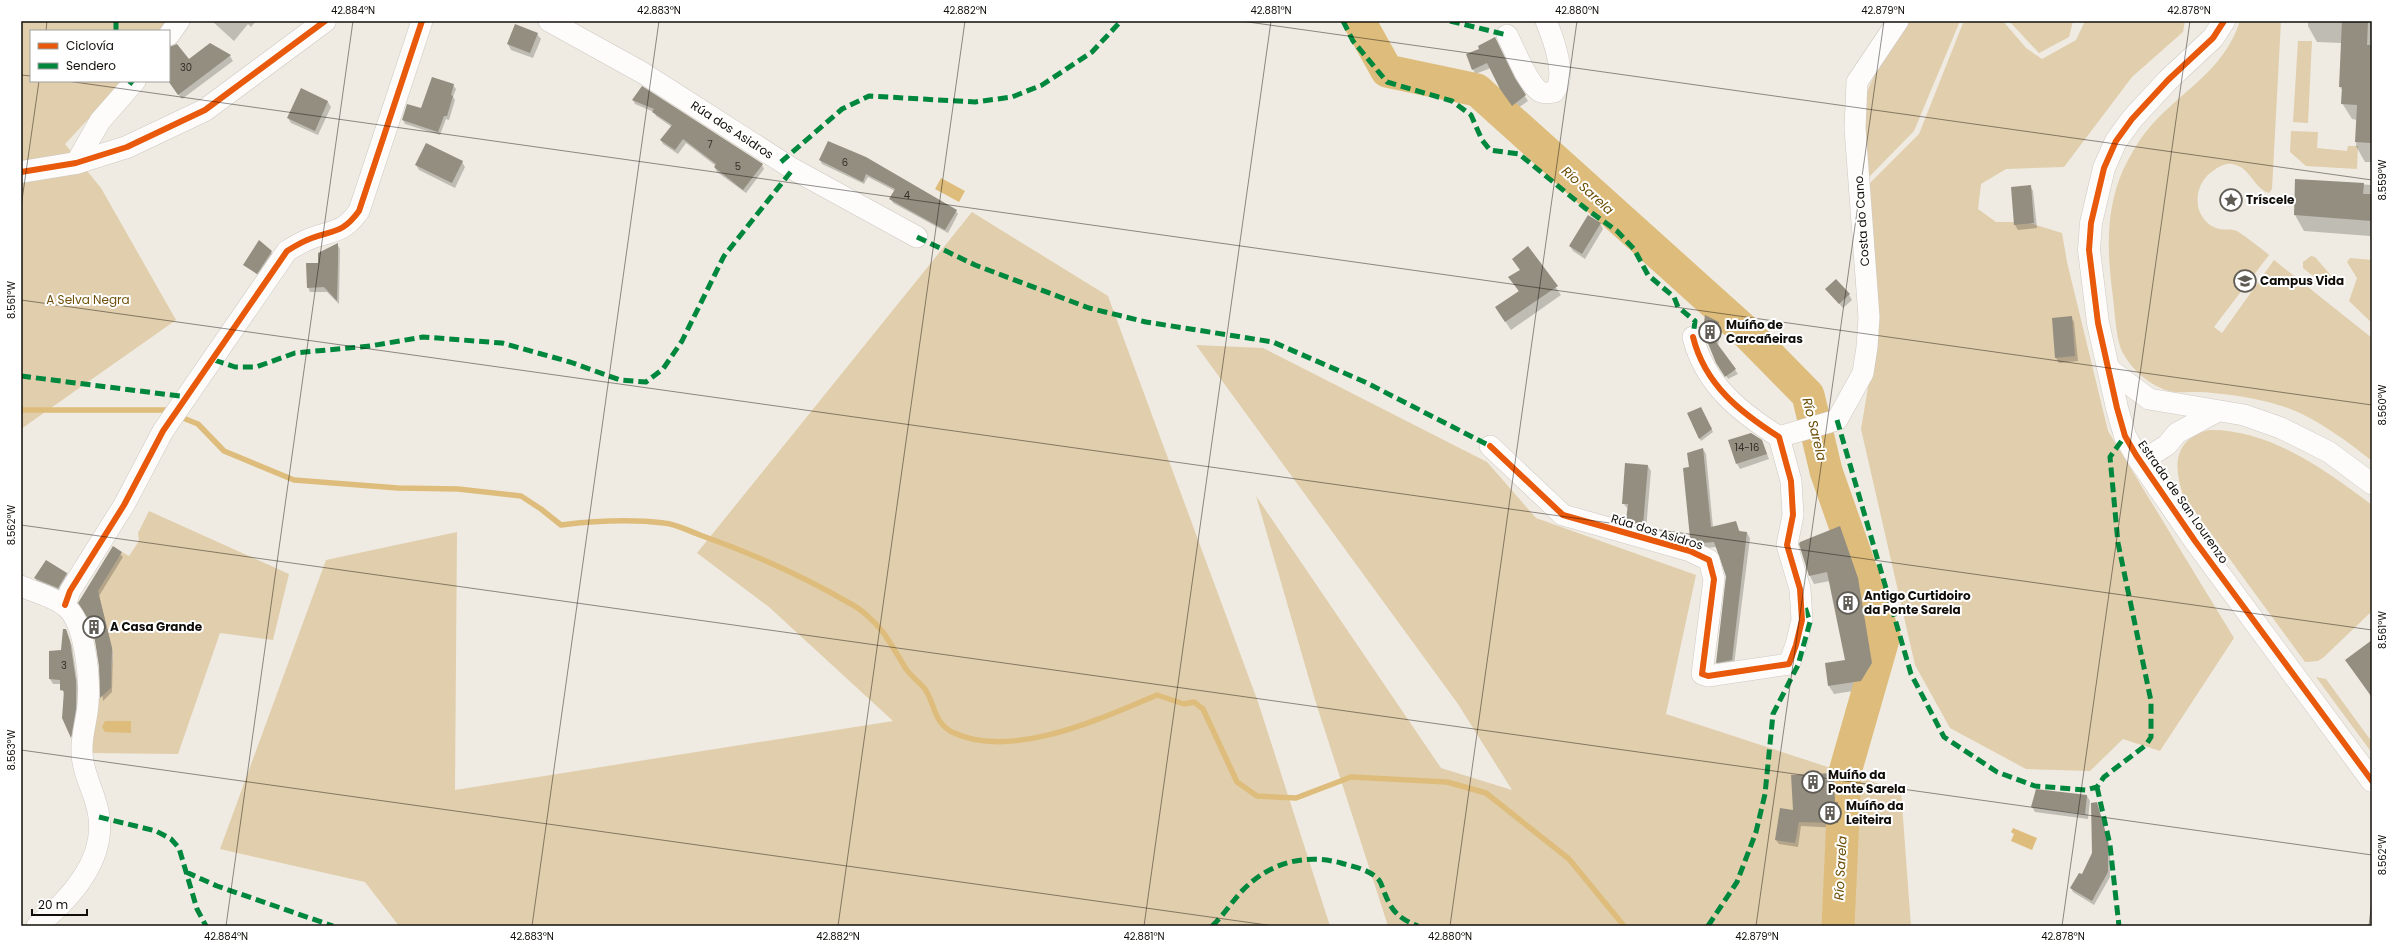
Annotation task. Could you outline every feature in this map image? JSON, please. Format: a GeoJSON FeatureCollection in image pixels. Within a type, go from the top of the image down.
{"type":"FeatureCollection","features":[{"type":"Feature","properties":{"kind":"street"},"geometry":{"type":"LineString","coordinates":[[170,34],[179,21]]}},
{"type":"Feature","properties":{"kind":"street"},"geometry":{"type":"LineString","coordinates":[[21,172],[76,163],[127,147],[205,110],[325,21]]}},
{"type":"Feature","properties":{"kind":"street"},"geometry":{"type":"LineString","coordinates":[[65,605],[70,591],[124,505],[173,417],[287,251],[312,237],[337,231],[350,223],[359,211],[422,21]]}},
{"type":"Feature","properties":{"kind":"street","name":"Rúa dos Asidros"},"geometry":{"type":"LineString","coordinates":[[549,21],[643,73],[812,180],[917,237]]}},
{"type":"Feature","properties":{"kind":"street"},"geometry":{"type":"LineString","coordinates":[[1507,35],[1530,81],[1539,91],[1547,94],[1554,92],[1560,82],[1556,50],[1546,21]]}},
{"type":"Feature","properties":{"kind":"street","name":"Costa do Cano"},"geometry":{"type":"LineString","coordinates":[[1783,435],[1831,423],[1837,420],[1863,373],[1867,347],[1869,317],[1855,128],[1857,82],[1898,21]]}},
{"type":"Feature","properties":{"kind":"street","name":"Estrada de San Lourenzo"},"geometry":{"type":"LineString","coordinates":[[2224,21],[2213,38],[2168,80],[2132,119],[2116,141],[2104,168],[2092,216],[2089,250],[2098,323],[2125,436],[2136,455],[2195,541],[2372,781]]}},
{"type":"Feature","properties":{"kind":"street"},"geometry":{"type":"LineString","coordinates":[[76,163],[100,121],[134,82]]}},
{"type":"Feature","properties":{"kind":"street"},"geometry":{"type":"LineString","coordinates":[[1693,337],[1699,355],[1723,394],[1737,409],[1783,435]]}},
{"type":"Feature","properties":{"kind":"street"},"geometry":{"type":"LineString","coordinates":[[2109,369],[2171,410],[2177,433]]}},
{"type":"Feature","properties":{"kind":"street"},"geometry":{"type":"LineString","coordinates":[[2121,422],[2131,404],[2156,401],[2244,415],[2282,428],[2329,452],[2372,484]]}},
{"type":"Feature","properties":{"kind":"street"},"geometry":{"type":"LineString","coordinates":[[2136,455],[2153,454],[2167,445],[2177,433],[2218,410]]}},
{"type":"Feature","properties":{"kind":"street","name":"Rúa dos Asidros"},"geometry":{"type":"LineString","coordinates":[[1490,446],[1563,515],[1690,551],[1709,560],[1714,579],[1702,674],[1708,676],[1789,664],[1796,645],[1802,620],[1800,589],[1787,545],[1793,515],[1791,481],[1783,435]]}},
{"type":"Feature","properties":{"kind":"street"},"geometry":{"type":"LineString","coordinates":[[21,586],[65,605],[72,613],[79,628],[88,672],[88,705],[82,754],[99,817],[99,838],[94,854],[82,880],[59,908],[37,926]]}},
{"type":"Feature","properties":{"kind":"green space","name":"A Selva Negra"},"geometry":{"type":"Polygon","coordinates":[[[21,21],[170,21],[163,30],[30,30],[30,82],[123,82],[65,144],[101,188],[176,320],[21,429],[21,21]]]}},
{"type":"Feature","properties":{"kind":"green space"},"geometry":{"type":"Polygon","coordinates":[[[1909,21],[1960,21],[1914,131],[1868,178],[1864,98],[1886,50],[1909,21]]]}},
{"type":"Feature","properties":{"kind":"green space"},"geometry":{"type":"Polygon","coordinates":[[[2003,21],[2026,48],[2042,59],[2076,40],[2085,21],[2185,21],[2183,32],[2132,77],[2064,167],[2006,169],[1981,184],[1978,209],[1996,222],[2026,222],[2062,233],[2067,262],[2108,431],[2234,638],[2160,751],[2123,739],[2090,771],[2026,769],[1950,728],[1915,665],[1861,429],[1876,340],[1868,185],[1919,134],[1963,23],[2003,21]]]}},
{"type":"Feature","properties":{"kind":"green space"},"geometry":{"type":"Polygon","coordinates":[[[2009,21],[2073,21],[2069,37],[2039,53],[2009,21]]]}},
{"type":"Feature","properties":{"kind":"green space"},"geometry":{"type":"Polygon","coordinates":[[[2240,21],[2281,21],[2272,189],[2269,193],[2259,187],[2244,169],[2232,164],[2226,164],[2220,166],[2204,179],[2198,195],[2198,203],[2199,211],[2208,224],[2218,229],[2237,231],[2269,255],[2214,327],[2222,333],[2274,260],[2372,338],[2372,461],[2332,431],[2310,418],[2288,408],[2241,397],[2208,392],[2174,392],[2159,387],[2145,379],[2133,368],[2121,349],[2116,324],[2109,259],[2109,229],[2113,199],[2117,185],[2125,165],[2142,137],[2171,106],[2211,69],[2232,39],[2240,21]]]}},
{"type":"Feature","properties":{"kind":"green space"},"geometry":{"type":"Polygon","coordinates":[[[2298,41],[2312,41],[2308,123],[2293,122],[2298,41]]]}},
{"type":"Feature","properties":{"kind":"green space"},"geometry":{"type":"Polygon","coordinates":[[[2291,131],[2318,132],[2317,148],[2347,151],[2348,146],[2358,146],[2357,169],[2306,166],[2290,152],[2291,131]]]}},
{"type":"Feature","properties":{"kind":"green space"},"geometry":{"type":"Polygon","coordinates":[[[972,212],[1108,296],[1258,702],[1330,926],[399,926],[365,882],[220,849],[326,560],[457,532],[455,790],[893,721],[769,607],[697,553],[972,212]]]}},
{"type":"Feature","properties":{"kind":"green space"},"geometry":{"type":"Polygon","coordinates":[[[2311,256],[2315,257],[2334,279],[2331,286],[2323,284],[2303,268],[2303,262],[2311,256]]]}},
{"type":"Feature","properties":{"kind":"green space"},"geometry":{"type":"Polygon","coordinates":[[[2350,258],[2372,260],[2372,323],[2349,301],[2357,278],[2347,262],[2350,258]]]}},
{"type":"Feature","properties":{"kind":"green space"},"geometry":{"type":"Polygon","coordinates":[[[1196,345],[1263,348],[1487,462],[1536,518],[1696,575],[1666,714],[1901,791],[1911,926],[1388,926],[1316,703],[1256,496],[1441,768],[1512,790],[1458,704],[1196,345]]]}},
{"type":"Feature","properties":{"kind":"green space"},"geometry":{"type":"Polygon","coordinates":[[[2209,430],[2254,436],[2275,444],[2316,466],[2372,505],[2372,611],[2318,661],[2305,662],[2183,495],[2178,473],[2179,455],[2189,440],[2197,434],[2209,430]]]}},
{"type":"Feature","properties":{"kind":"green space"},"geometry":{"type":"Polygon","coordinates":[[[149,511],[289,574],[273,640],[220,633],[178,754],[88,753],[91,706],[110,688],[113,653],[98,595],[98,588],[122,552],[129,556],[139,541],[138,533],[149,511]]]}},
{"type":"Feature","properties":{"kind":"green space"},"geometry":{"type":"Polygon","coordinates":[[[2316,677],[2326,679],[2372,742],[2372,753],[2316,677]]]}},
{"type":"Feature","properties":{"kind":"shaded area"},"geometry":{"type":"Polygon","coordinates":[[[941,178],[965,191],[959,202],[935,189],[941,178]]]}},
{"type":"Feature","properties":{"kind":"shaded area"},"geometry":{"type":"Polygon","coordinates":[[[105,721],[131,721],[131,733],[105,732],[102,727],[105,721]]]}},
{"type":"Feature","properties":{"kind":"shaded area"},"geometry":{"type":"Polygon","coordinates":[[[2013,828],[2037,838],[2032,850],[2011,841],[2014,834],[2011,832],[2013,828]]]}},
{"type":"Feature","properties":{"kind":"building"},"geometry":{"type":"Polygon","coordinates":[[[2342,21],[2368,21],[2367,45],[2372,45],[2372,143],[2355,142],[2357,105],[2341,104],[2342,87],[2339,87],[2342,21]]]}},
{"type":"Feature","properties":{"kind":"building"},"geometry":{"type":"Polygon","coordinates":[[[515,24],[538,33],[530,53],[507,44],[515,24]]]}},
{"type":"Feature","properties":{"kind":"building"},"geometry":{"type":"Polygon","coordinates":[[[1495,37],[1515,78],[1526,95],[1512,106],[1500,89],[1487,63],[1472,70],[1466,54],[1479,49],[1478,46],[1495,37]]]}},
{"type":"Feature","properties":{"kind":"building"},"geometry":{"type":"Polygon","coordinates":[[[210,43],[231,55],[178,95],[169,82],[170,47],[177,44],[189,59],[210,43]]]}},
{"type":"Feature","properties":{"kind":"building"},"geometry":{"type":"Polygon","coordinates":[[[432,77],[454,84],[451,95],[453,96],[447,116],[444,116],[438,132],[402,120],[407,104],[421,108],[432,77]]]}},
{"type":"Feature","properties":{"kind":"building"},"geometry":{"type":"Polygon","coordinates":[[[642,86],[763,164],[743,190],[714,167],[716,164],[683,139],[675,150],[660,140],[672,125],[652,112],[654,109],[632,100],[642,86]]]}},
{"type":"Feature","properties":{"kind":"building"},"geometry":{"type":"Polygon","coordinates":[[[301,88],[328,101],[315,131],[287,118],[301,88]]]}},
{"type":"Feature","properties":{"kind":"building"},"geometry":{"type":"Polygon","coordinates":[[[828,141],[866,157],[957,210],[945,230],[889,199],[895,189],[866,174],[863,182],[819,160],[828,141]]]}},
{"type":"Feature","properties":{"kind":"building"},"geometry":{"type":"Polygon","coordinates":[[[426,143],[463,161],[452,183],[415,165],[426,143]]]}},
{"type":"Feature","properties":{"kind":"building"},"geometry":{"type":"Polygon","coordinates":[[[2295,179],[2364,183],[2363,194],[2372,194],[2372,221],[2294,215],[2295,179]]]}},
{"type":"Feature","properties":{"kind":"building"},"geometry":{"type":"Polygon","coordinates":[[[2031,185],[2034,223],[2014,225],[2011,187],[2031,185]]]}},
{"type":"Feature","properties":{"kind":"building"},"geometry":{"type":"Polygon","coordinates":[[[1588,215],[1601,223],[1582,254],[1569,246],[1588,215]]]}},
{"type":"Feature","properties":{"kind":"building"},"geometry":{"type":"Polygon","coordinates":[[[259,240],[272,251],[257,274],[243,265],[259,240]]]}},
{"type":"Feature","properties":{"kind":"building"},"geometry":{"type":"Polygon","coordinates":[[[338,243],[337,301],[324,287],[307,288],[306,263],[318,263],[318,253],[338,243]]]}},
{"type":"Feature","properties":{"kind":"building"},"geometry":{"type":"Polygon","coordinates":[[[1528,246],[1558,286],[1505,322],[1495,307],[1519,291],[1508,277],[1520,270],[1512,259],[1528,246]]]}},
{"type":"Feature","properties":{"kind":"building"},"geometry":{"type":"Polygon","coordinates":[[[1836,279],[1850,294],[1839,304],[1825,289],[1836,279]]]}},
{"type":"Feature","properties":{"kind":"building"},"geometry":{"type":"Polygon","coordinates":[[[1705,315],[1719,322],[1716,342],[1736,369],[1725,377],[1716,363],[1703,331],[1705,315]]]}},
{"type":"Feature","properties":{"kind":"building"},"geometry":{"type":"Polygon","coordinates":[[[2072,316],[2075,356],[2055,358],[2052,318],[2072,316]]]}},
{"type":"Feature","properties":{"kind":"building"},"geometry":{"type":"Polygon","coordinates":[[[1701,407],[1712,429],[1699,439],[1687,413],[1701,407]]]}},
{"type":"Feature","properties":{"kind":"building"},"geometry":{"type":"Polygon","coordinates":[[[1751,433],[1762,440],[1767,454],[1736,464],[1728,440],[1751,433]]]}},
{"type":"Feature","properties":{"kind":"building"},"geometry":{"type":"Polygon","coordinates":[[[1703,448],[1711,527],[1736,521],[1739,531],[1747,532],[1732,660],[1716,663],[1726,576],[1714,542],[1701,543],[1690,538],[1683,468],[1689,467],[1687,453],[1703,448]]]}},
{"type":"Feature","properties":{"kind":"building"},"geometry":{"type":"Polygon","coordinates":[[[1625,463],[1648,465],[1643,525],[1626,520],[1628,504],[1622,504],[1625,463]]]}},
{"type":"Feature","properties":{"kind":"building","name":"Antigo Curtidoiro da Ponte Sarela"},"geometry":{"type":"Polygon","coordinates":[[[1840,526],[1858,578],[1872,663],[1861,681],[1828,686],[1825,663],[1845,660],[1827,572],[1809,576],[1799,544],[1800,542],[1840,526]]]}},
{"type":"Feature","properties":{"kind":"building"},"geometry":{"type":"Polygon","coordinates":[[[113,546],[122,552],[98,591],[112,648],[111,688],[100,698],[99,665],[94,635],[88,619],[78,603],[113,546]]]}},
{"type":"Feature","properties":{"kind":"building"},"geometry":{"type":"Polygon","coordinates":[[[46,560],[67,573],[58,588],[34,578],[46,560]]]}},
{"type":"Feature","properties":{"kind":"building"},"geometry":{"type":"Polygon","coordinates":[[[63,629],[66,629],[70,641],[76,681],[76,709],[71,738],[62,718],[64,691],[60,690],[60,680],[49,679],[49,651],[61,650],[63,629]]]}},
{"type":"Feature","properties":{"kind":"building"},"geometry":{"type":"Polygon","coordinates":[[[2372,640],[2372,697],[2345,660],[2372,640]]]}},
{"type":"Feature","properties":{"kind":"building"},"geometry":{"type":"Polygon","coordinates":[[[1834,773],[1835,802],[1838,802],[1838,823],[1799,822],[1795,843],[1775,840],[1780,808],[1793,810],[1791,775],[1834,773]]]}},
{"type":"Feature","properties":{"kind":"building"},"geometry":{"type":"Polygon","coordinates":[[[2036,789],[2087,795],[2085,814],[2031,807],[2036,789]]]}},
{"type":"Feature","properties":{"kind":"building"},"geometry":{"type":"Polygon","coordinates":[[[2097,802],[2108,841],[2108,872],[2092,901],[2070,888],[2079,873],[2082,874],[2092,853],[2091,803],[2097,802]]]}},
{"type":"Feature","properties":{"kind":"waterway","name":"Río Sarela"},"geometry":{"type":"LineString","coordinates":[[1359,21],[1387,71],[1477,90],[1746,332],[1808,395],[1826,471],[1884,636],[1845,772],[1838,926]]}},
{"type":"Feature","properties":{"kind":"waterway"},"geometry":{"type":"LineString","coordinates":[[21,410],[166,410],[170,412]]}},
{"type":"Feature","properties":{"kind":"waterway"},"geometry":{"type":"LineString","coordinates":[[178,416],[198,424],[224,451],[294,480],[398,488],[458,489],[521,496],[541,509],[561,525],[612,521],[664,523],[678,526],[738,549],[814,584],[855,606],[863,612],[882,631],[906,669],[925,689],[942,724],[952,732],[975,740],[1001,742],[1028,739],[1056,733],[1110,715],[1157,695],[1184,704],[1194,702],[1203,709],[1237,782],[1257,796],[1296,798],[1351,777],[1447,782],[1486,793],[1569,859],[1624,926]]}},
{"type":"Feature","properties":{"kind":"marked path"},"geometry":{"type":"LineString","coordinates":[[116,21],[116,30]]}},
{"type":"Feature","properties":{"kind":"marked path"},"geometry":{"type":"LineString","coordinates":[[781,162],[842,109],[869,96],[975,102],[1012,97],[1042,85],[1092,52],[1121,21]]}},
{"type":"Feature","properties":{"kind":"marked path"},"geometry":{"type":"LineString","coordinates":[[1343,21],[1353,41],[1387,82],[1452,101],[1471,115],[1482,140],[1490,150],[1519,154],[1585,208],[1617,231],[1634,249],[1648,275],[1674,297],[1678,307],[1695,321],[1693,337]]}},
{"type":"Feature","properties":{"kind":"marked path"},"geometry":{"type":"LineString","coordinates":[[1450,21],[1507,35]]}},
{"type":"Feature","properties":{"kind":"marked path"},"geometry":{"type":"LineString","coordinates":[[214,360],[235,367],[256,367],[295,353],[370,346],[423,337],[502,343],[570,362],[620,380],[646,382],[663,369],[682,341],[724,256],[793,169]]}},
{"type":"Feature","properties":{"kind":"marked path"},"geometry":{"type":"LineString","coordinates":[[917,237],[975,265],[1089,308],[1146,322],[1273,342],[1367,383],[1490,446]]}},
{"type":"Feature","properties":{"kind":"marked path"},"geometry":{"type":"LineString","coordinates":[[21,376],[187,397]]}},
{"type":"Feature","properties":{"kind":"marked path"},"geometry":{"type":"LineString","coordinates":[[1837,420],[1911,674],[1944,737],[1997,772],[2035,786],[2086,790],[2097,787],[2104,777],[2146,745],[2151,737],[2151,701],[2118,543],[2110,457],[2125,436]]}},
{"type":"Feature","properties":{"kind":"marked path"},"geometry":{"type":"LineString","coordinates":[[1708,926],[1737,882],[1756,832],[1765,794],[1773,714],[1798,665],[1810,622],[1805,607]]}},
{"type":"Feature","properties":{"kind":"marked path"},"geometry":{"type":"LineString","coordinates":[[2097,787],[2110,845],[2119,926]]}},
{"type":"Feature","properties":{"kind":"marked path"},"geometry":{"type":"LineString","coordinates":[[99,817],[156,831],[171,839],[179,848],[197,909],[206,926]]}},
{"type":"Feature","properties":{"kind":"marked path"},"geometry":{"type":"LineString","coordinates":[[1212,926],[1241,892],[1263,874],[1275,867],[1287,863],[1314,859],[1341,863],[1371,873],[1379,880],[1391,906],[1397,914],[1406,921],[1418,926]]}},
{"type":"Feature","properties":{"kind":"marked path"},"geometry":{"type":"LineString","coordinates":[[186,872],[217,886],[333,926]]}},
{"type":"Feature","properties":{"kind":"cycle path"},"geometry":{"type":"LineString","coordinates":[[21,172],[76,163],[127,147],[205,110],[325,21]]}},
{"type":"Feature","properties":{"kind":"cycle path"},"geometry":{"type":"LineString","coordinates":[[65,605],[70,591],[124,505],[163,431],[287,251],[305,241],[338,230],[348,223],[359,211],[422,21]]}},
{"type":"Feature","properties":{"kind":"cycle path"},"geometry":{"type":"LineString","coordinates":[[2224,21],[2213,38],[2168,80],[2132,119],[2116,141],[2104,168],[2091,223],[2089,250],[2098,323],[2117,408],[2125,436],[2136,455],[2195,541],[2372,781]]}},
{"type":"Feature","properties":{"kind":"cycle path"},"geometry":{"type":"LineString","coordinates":[[1490,446],[1563,515],[1690,551],[1709,560],[1714,579],[1702,674],[1708,676],[1789,664],[1796,645],[1802,620],[1800,589],[1787,545],[1793,515],[1791,481],[1779,437],[1751,418],[1726,396],[1706,369],[1693,337]]}},
{"type":"Feature","properties":{"kind":"place","name":"Tríscele"},"geometry":{"type":"Point","coordinates":[2231,200]}},
{"type":"Feature","properties":{"kind":"place","name":"Campus Vida"},"geometry":{"type":"Point","coordinates":[2245,281]}},
{"type":"Feature","properties":{"kind":"place","name":"Muíño de Carcañeiras"},"geometry":{"type":"Point","coordinates":[1710,332]}},
{"type":"Feature","properties":{"kind":"place","name":"Antigo Curtidoiro da Ponte Sarela"},"geometry":{"type":"Point","coordinates":[1848,603]}},
{"type":"Feature","properties":{"kind":"place","name":"A Casa Grande"},"geometry":{"type":"Point","coordinates":[94,627]}},
{"type":"Feature","properties":{"kind":"place","name":"Muíño da Ponte Sarela"},"geometry":{"type":"Point","coordinates":[1813,782]}},
{"type":"Feature","properties":{"kind":"place","name":"Muíño da Leiteira"},"geometry":{"type":"Point","coordinates":[1830,813]}}]}
